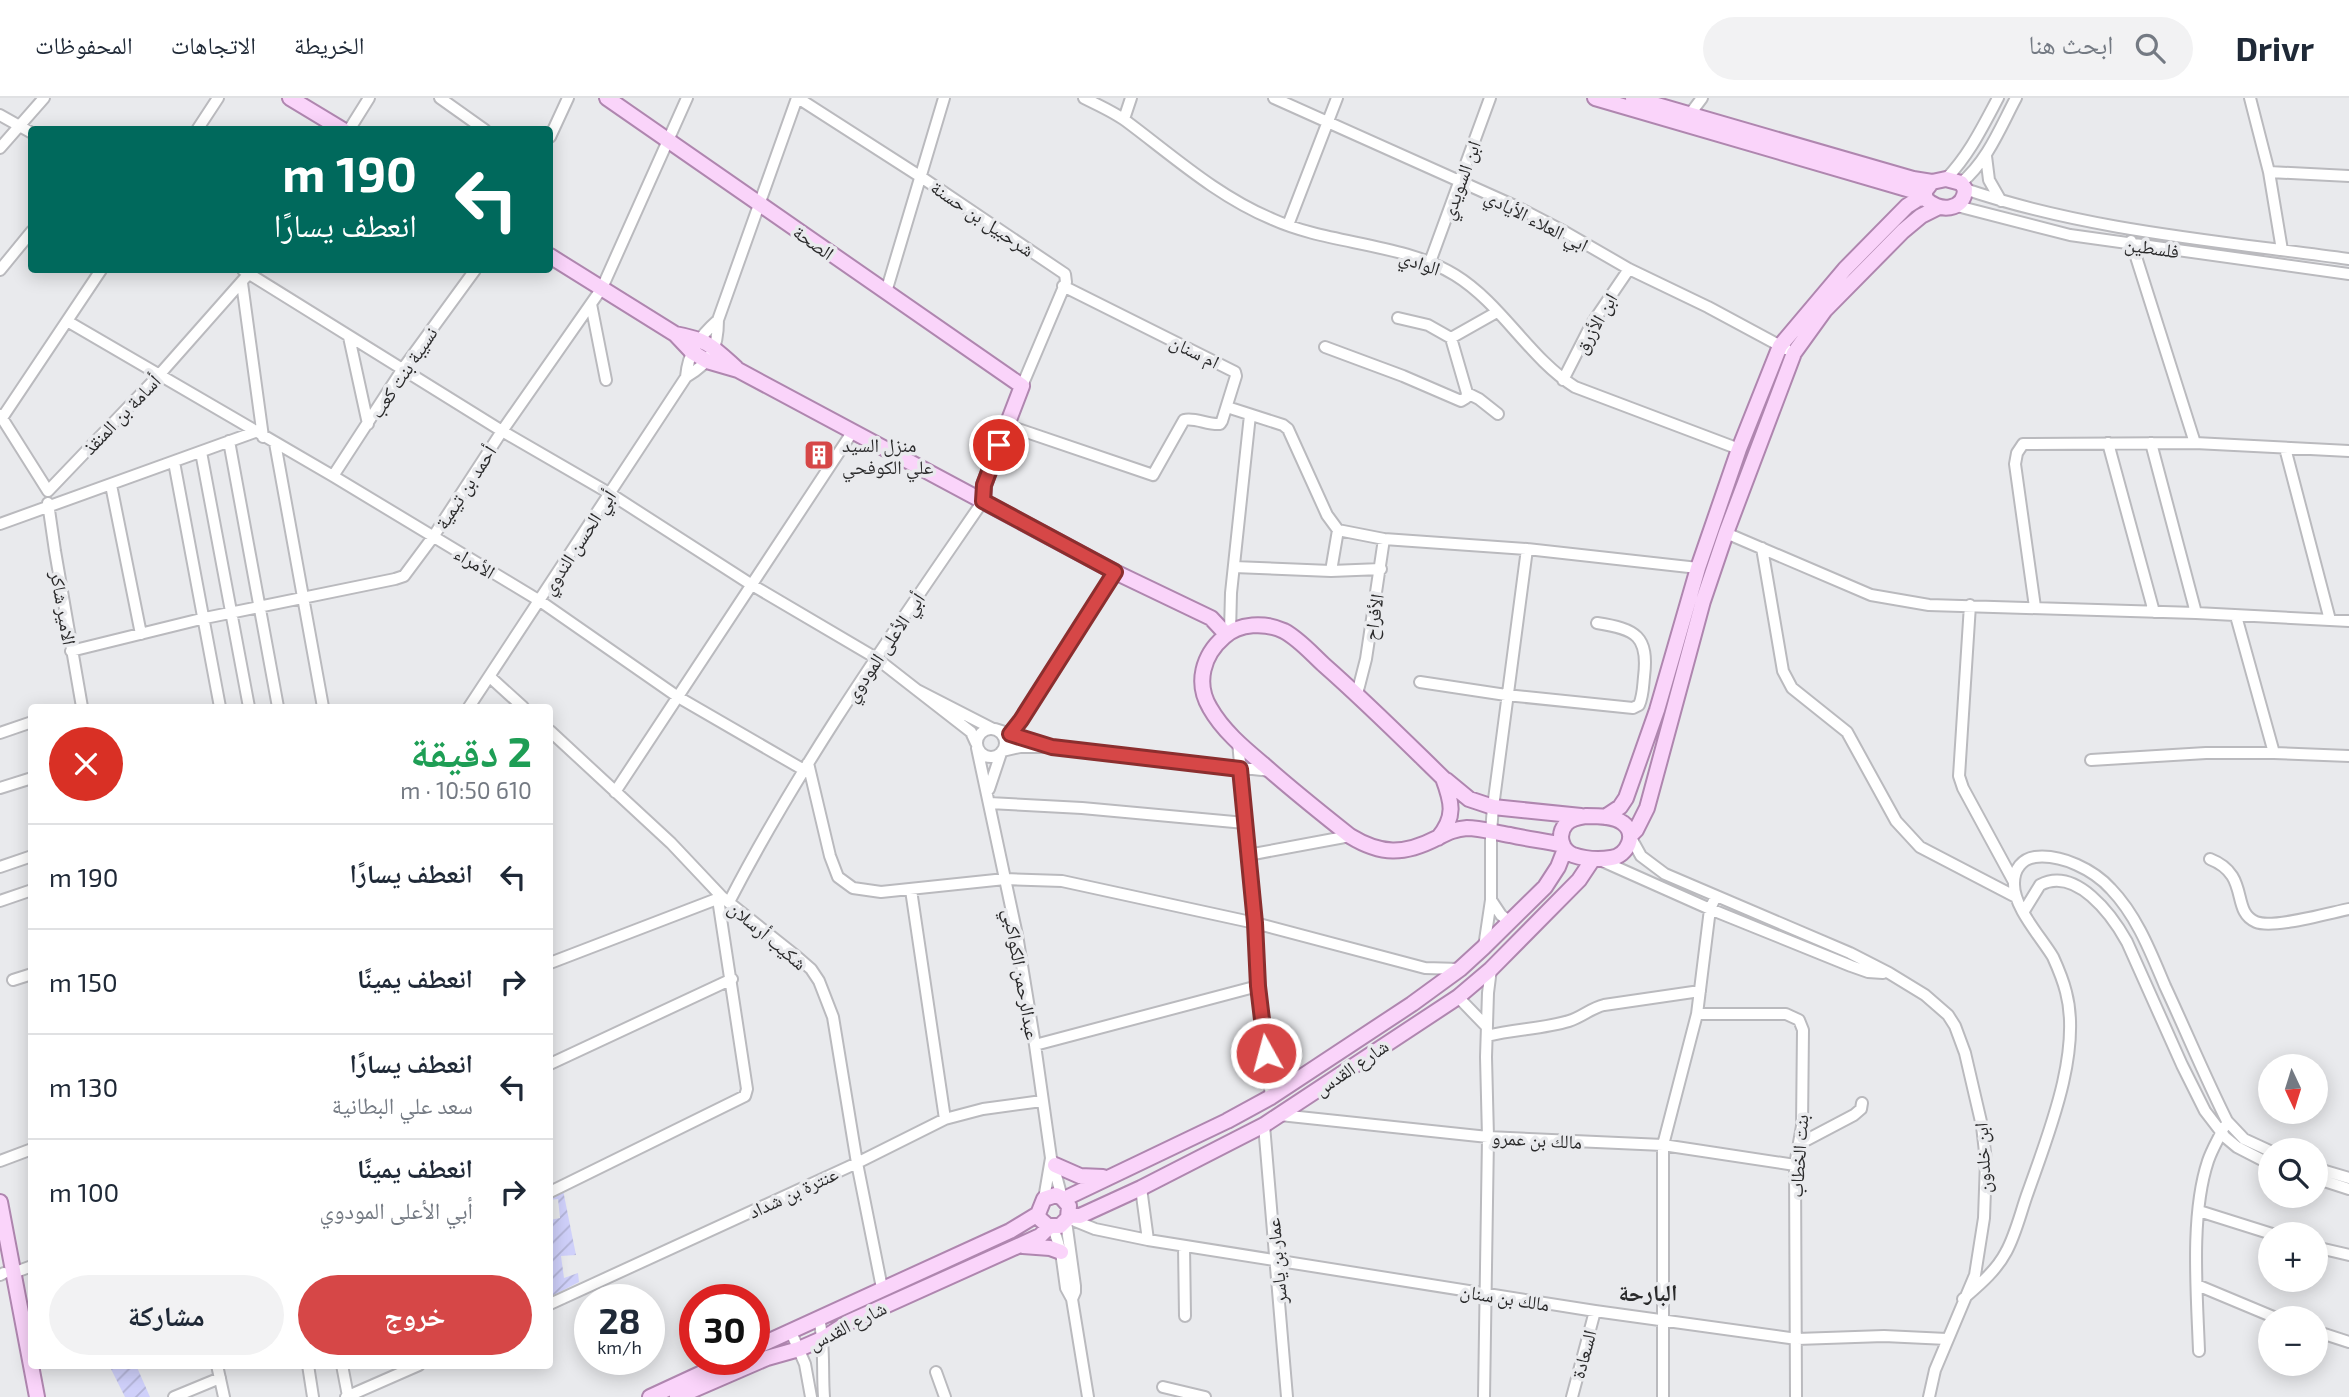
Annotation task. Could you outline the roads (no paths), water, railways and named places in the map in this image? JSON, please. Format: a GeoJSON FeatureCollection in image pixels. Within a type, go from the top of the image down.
{"type":"FeatureCollection","features":[{"type":"Feature","properties":{"kind":"main road"},"geometry":{"type":"LineString","coordinates":[[290,98],[336,126]]}},
{"type":"Feature","properties":{"kind":"main road","name":"الصحة"},"geometry":{"type":"LineString","coordinates":[[607,98],[1022,386]]}},
{"type":"Feature","properties":{"kind":"main road"},"geometry":{"type":"LineString","coordinates":[[1595,98],[1687,118],[1913,179],[1932,188],[1938,207]]}},
{"type":"Feature","properties":{"kind":"main road"},"geometry":{"type":"LineString","coordinates":[[1631,837],[1620,820],[1493,807],[1469,799],[1443,778],[1357,694],[1282,630],[1267,625],[1252,625],[1228,633],[1212,648],[1205,662],[1202,679],[1204,696],[1210,709],[1238,742],[1350,836],[1367,846],[1383,851],[1399,851],[1438,838],[1447,831],[1469,828],[1564,847],[1572,854],[1596,859],[1616,858],[1628,847],[1647,808],[1703,601],[1794,353],[1825,310],[1903,231],[1921,216],[1938,207],[1957,206],[1964,200],[1963,186],[1932,188],[1899,185],[1687,118],[1633,98]]}},
{"type":"Feature","properties":{"kind":"main road"},"geometry":{"type":"LineString","coordinates":[[1899,185],[1907,206]]}},
{"type":"Feature","properties":{"kind":"main road"},"geometry":{"type":"LineString","coordinates":[[1605,817],[1620,807],[1626,798],[1640,762],[1698,568],[1739,449],[1780,346],[1845,269],[1907,206],[1932,188]]}},
{"type":"Feature","properties":{"kind":"main road"},"geometry":{"type":"LineString","coordinates":[[553,258],[675,334],[692,352],[711,354],[1115,572],[1211,618],[1228,633]]}},
{"type":"Feature","properties":{"kind":"main road"},"geometry":{"type":"LineString","coordinates":[[675,334],[700,338],[711,354]]}},
{"type":"Feature","properties":{"kind":"main road","name":"أبي الأعلى المودوي"},"geometry":{"type":"LineString","coordinates":[[983,501],[984,485],[1022,386]]}},
{"type":"Feature","properties":{"kind":"main road"},"geometry":{"type":"LineString","coordinates":[[1640,762],[1656,769]]}},
{"type":"Feature","properties":{"kind":"main road"},"geometry":{"type":"LineString","coordinates":[[1438,838],[1451,818],[1448,792],[1443,778]]}},
{"type":"Feature","properties":{"kind":"main road"},"geometry":{"type":"LineString","coordinates":[[1063,1198],[1271,1097],[1460,969],[1554,876],[1563,858],[1561,834],[1566,824],[1586,816]]}},
{"type":"Feature","properties":{"kind":"main road","name":"شارع القدس"},"geometry":{"type":"LineString","coordinates":[[677,1397],[767,1358],[799,1349],[824,1338],[849,1322],[1040,1236],[1061,1222],[1141,1188],[1264,1125],[1458,997],[1491,969],[1584,875],[1596,859]]}},
{"type":"Feature","properties":{"kind":"main road"},"geometry":{"type":"LineString","coordinates":[[1053,1161],[1080,1175],[1108,1177]]}},
{"type":"Feature","properties":{"kind":"main road"},"geometry":{"type":"LineString","coordinates":[[770,1341],[1010,1230],[1038,1213],[1044,1199],[1056,1195],[1063,1198],[1069,1206],[1061,1222],[1044,1223],[1038,1213]]}},
{"type":"Feature","properties":{"kind":"main road"},"geometry":{"type":"LineString","coordinates":[[0,1202],[6,1274],[28,1397]]}},
{"type":"Feature","properties":{"kind":"main road"},"geometry":{"type":"LineString","coordinates":[[1018,1246],[1050,1248],[1061,1252]]}},
{"type":"Feature","properties":{"kind":"main road"},"geometry":{"type":"LineString","coordinates":[[0,1251],[28,1339]]}},
{"type":"Feature","properties":{"kind":"main road"},"geometry":{"type":"LineString","coordinates":[[33,1369],[37,1397]]}},
{"type":"Feature","properties":{"kind":"main road"},"geometry":{"type":"LineString","coordinates":[[650,1397],[698,1375]]}},
{"type":"Feature","properties":{"kind":"street"},"geometry":{"type":"LineString","coordinates":[[0,148],[44,98]]}},
{"type":"Feature","properties":{"kind":"street"},"geometry":{"type":"LineString","coordinates":[[200,126],[218,98]]}},
{"type":"Feature","properties":{"kind":"street"},"geometry":{"type":"LineString","coordinates":[[352,126],[369,98]]}},
{"type":"Feature","properties":{"kind":"street"},"geometry":{"type":"LineString","coordinates":[[440,98],[479,126]]}},
{"type":"Feature","properties":{"kind":"street"},"geometry":{"type":"LineString","coordinates":[[553,130],[568,98]]}},
{"type":"Feature","properties":{"kind":"street","name":"أحمد بن تيمية"},"geometry":{"type":"LineString","coordinates":[[71,651],[205,618],[404,576],[602,288],[687,98]]}},
{"type":"Feature","properties":{"kind":"street","name":"شرحبيل بن حسنة"},"geometry":{"type":"LineString","coordinates":[[797,98],[1062,271],[1067,277],[1063,286]]}},
{"type":"Feature","properties":{"kind":"street","name":"أبي الحسن الندوي"},"geometry":{"type":"LineString","coordinates":[[471,704],[686,377],[700,369],[711,354],[718,338],[718,320],[797,98]]}},
{"type":"Feature","properties":{"kind":"street"},"geometry":{"type":"LineString","coordinates":[[886,292],[944,98]]}},
{"type":"Feature","properties":{"kind":"street","name":"الوادي"},"geometry":{"type":"LineString","coordinates":[[1084,98],[1124,120],[1202,179],[1258,212],[1288,225],[1430,262],[1456,276],[1476,291],[1563,380],[1588,394],[1739,449]]}},
{"type":"Feature","properties":{"kind":"street"},"geometry":{"type":"LineString","coordinates":[[1124,120],[1131,98]]}},
{"type":"Feature","properties":{"kind":"street","name":"ابي العلاء الأيادي"},"geometry":{"type":"LineString","coordinates":[[1274,98],[1565,232],[1794,353]]}},
{"type":"Feature","properties":{"kind":"street"},"geometry":{"type":"LineString","coordinates":[[1288,225],[1337,98]]}},
{"type":"Feature","properties":{"kind":"street","name":"ابن السويدي"},"geometry":{"type":"LineString","coordinates":[[1430,262],[1490,98]]}},
{"type":"Feature","properties":{"kind":"street"},"geometry":{"type":"LineString","coordinates":[[1687,118],[1702,98]]}},
{"type":"Feature","properties":{"kind":"street"},"geometry":{"type":"LineString","coordinates":[[1932,188],[1963,162],[1998,98]]}},
{"type":"Feature","properties":{"kind":"street"},"geometry":{"type":"LineString","coordinates":[[1963,186],[1986,156],[2016,98]]}},
{"type":"Feature","properties":{"kind":"street"},"geometry":{"type":"LineString","coordinates":[[2250,98],[2269,172],[2282,250]]}},
{"type":"Feature","properties":{"kind":"street"},"geometry":{"type":"LineString","coordinates":[[0,115],[28,130]]}},
{"type":"Feature","properties":{"kind":"street"},"geometry":{"type":"LineString","coordinates":[[1986,156],[1989,180],[2001,201]]}},
{"type":"Feature","properties":{"kind":"street"},"geometry":{"type":"LineString","coordinates":[[2269,172],[2349,176]]}},
{"type":"Feature","properties":{"kind":"street","name":"فلسطين"},"geometry":{"type":"LineString","coordinates":[[1963,186],[2001,201],[2046,213],[2128,228],[2349,259]]}},
{"type":"Feature","properties":{"kind":"street","name":"فلسطين"},"geometry":{"type":"LineString","coordinates":[[1957,206],[2042,230],[2348,276]]}},
{"type":"Feature","properties":{"kind":"street"},"geometry":{"type":"LineString","coordinates":[[2128,228],[2195,443]]}},
{"type":"Feature","properties":{"kind":"street"},"geometry":{"type":"LineString","coordinates":[[0,270],[28,236]]}},
{"type":"Feature","properties":{"kind":"street","name":"ابن الأزرق"},"geometry":{"type":"LineString","coordinates":[[1563,380],[1591,325],[1629,268]]}},
{"type":"Feature","properties":{"kind":"street"},"geometry":{"type":"LineString","coordinates":[[48,491],[1,416],[99,273]]}},
{"type":"Feature","properties":{"kind":"street","name":"أسامة بن المنقذ"},"geometry":{"type":"LineString","coordinates":[[48,491],[160,374],[242,283],[247,273]]}},
{"type":"Feature","properties":{"kind":"street"},"geometry":{"type":"LineString","coordinates":[[251,273],[502,432],[609,493],[752,585],[876,659],[971,732],[977,746],[987,757],[1004,746],[1052,747],[1271,771]]}},
{"type":"Feature","properties":{"kind":"street","name":"نسيبة بنت كعب"},"geometry":{"type":"LineString","coordinates":[[333,476],[402,370],[473,273]]}},
{"type":"Feature","properties":{"kind":"street"},"geometry":{"type":"LineString","coordinates":[[0,524],[229,441],[259,434],[242,283]]}},
{"type":"Feature","properties":{"kind":"street"},"geometry":{"type":"LineString","coordinates":[[1022,386],[1063,286]]}},
{"type":"Feature","properties":{"kind":"street","name":"ام سنان"},"geometry":{"type":"LineString","coordinates":[[1063,286],[1231,369],[1237,376],[1227,407]]}},
{"type":"Feature","properties":{"kind":"street"},"geometry":{"type":"LineString","coordinates":[[591,304],[606,380]]}},
{"type":"Feature","properties":{"kind":"street"},"geometry":{"type":"LineString","coordinates":[[1451,338],[1497,312]]}},
{"type":"Feature","properties":{"kind":"street"},"geometry":{"type":"LineString","coordinates":[[1325,347],[1461,401],[1466,398],[1451,338],[1427,325],[1398,318]]}},
{"type":"Feature","properties":{"kind":"street","name":"أبي الحسن الندوي"},"geometry":{"type":"LineString","coordinates":[[686,377],[687,360],[700,338],[718,320]]}},
{"type":"Feature","properties":{"kind":"street","name":"الأمراء"},"geometry":{"type":"LineString","coordinates":[[67,321],[333,476],[540,601],[678,697],[806,766]]}},
{"type":"Feature","properties":{"kind":"street"},"geometry":{"type":"LineString","coordinates":[[349,337],[368,424]]}},
{"type":"Feature","properties":{"kind":"street"},"geometry":{"type":"LineString","coordinates":[[1466,393],[1479,399],[1498,414]]}},
{"type":"Feature","properties":{"kind":"street"},"geometry":{"type":"LineString","coordinates":[[1006,425],[1153,475],[1184,420],[1189,418],[1220,424],[1227,407],[1288,429],[1327,515],[1338,530],[1384,539],[1527,549],[1698,568]]}},
{"type":"Feature","properties":{"kind":"street"},"geometry":{"type":"LineString","coordinates":[[1228,633],[1250,415]]}},
{"type":"Feature","properties":{"kind":"street"},"geometry":{"type":"LineString","coordinates":[[615,792],[853,431]]}},
{"type":"Feature","properties":{"kind":"street"},"geometry":{"type":"LineString","coordinates":[[229,441],[277,704]]}},
{"type":"Feature","properties":{"kind":"street"},"geometry":{"type":"LineString","coordinates":[[275,443],[322,704]]}},
{"type":"Feature","properties":{"kind":"street"},"geometry":{"type":"LineString","coordinates":[[2108,443],[2154,612]]}},
{"type":"Feature","properties":{"kind":"street"},"geometry":{"type":"LineString","coordinates":[[2151,443],[2196,613]]}},
{"type":"Feature","properties":{"kind":"street"},"geometry":{"type":"LineString","coordinates":[[2035,607],[2015,464],[2017,453],[2023,444],[2195,443],[2349,451]]}},
{"type":"Feature","properties":{"kind":"street"},"geometry":{"type":"LineString","coordinates":[[2285,449],[2330,620]]}},
{"type":"Feature","properties":{"kind":"street"},"geometry":{"type":"LineString","coordinates":[[201,452],[248,704]]}},
{"type":"Feature","properties":{"kind":"street"},"geometry":{"type":"LineString","coordinates":[[174,462],[219,704]]}},
{"type":"Feature","properties":{"kind":"street"},"geometry":{"type":"LineString","coordinates":[[111,485],[141,634]]}},
{"type":"Feature","properties":{"kind":"street","name":"الامير شاكر"},"geometry":{"type":"LineString","coordinates":[[48,491],[48,508],[80,704]]}},
{"type":"Feature","properties":{"kind":"street","name":"أبي الأعلى المودوي"},"geometry":{"type":"LineString","coordinates":[[723,900],[806,766],[983,501]]}},
{"type":"Feature","properties":{"kind":"street"},"geometry":{"type":"LineString","coordinates":[[1331,571],[1338,530]]}},
{"type":"Feature","properties":{"kind":"street"},"geometry":{"type":"LineString","coordinates":[[1726,533],[1871,595],[1929,605],[2196,613],[2349,621]]}},
{"type":"Feature","properties":{"kind":"street","name":"الأفراح"},"geometry":{"type":"LineString","coordinates":[[1357,694],[1366,659],[1384,539]]}},
{"type":"Feature","properties":{"kind":"street"},"geometry":{"type":"LineString","coordinates":[[1762,548],[1783,671],[1792,688],[1847,732],[1896,821],[1920,847],[2016,897]]}},
{"type":"Feature","properties":{"kind":"street"},"geometry":{"type":"LineString","coordinates":[[1485,947],[1491,900],[1493,807],[1527,549]]}},
{"type":"Feature","properties":{"kind":"street"},"geometry":{"type":"LineString","coordinates":[[1234,567],[1331,571],[1381,569]]}},
{"type":"Feature","properties":{"kind":"street","name":"عبدالرحمن الكواكبي"},"geometry":{"type":"LineString","coordinates":[[988,797],[1004,746],[1115,572]]}},
{"type":"Feature","properties":{"kind":"street"},"geometry":{"type":"LineString","coordinates":[[1970,605],[1959,776],[2014,882]]}},
{"type":"Feature","properties":{"kind":"street"},"geometry":{"type":"LineString","coordinates":[[2236,617],[2274,753]]}},
{"type":"Feature","properties":{"kind":"street"},"geometry":{"type":"LineString","coordinates":[[1420,682],[1506,695],[1633,708],[1639,705],[1642,699],[1645,670],[1643,644],[1618,626],[1598,623]]}},
{"type":"Feature","properties":{"kind":"street"},"geometry":{"type":"LineString","coordinates":[[490,677],[520,704]]}},
{"type":"Feature","properties":{"kind":"street"},"geometry":{"type":"LineString","coordinates":[[917,690],[994,729],[1003,735],[1004,746]]}},
{"type":"Feature","properties":{"kind":"street"},"geometry":{"type":"LineString","coordinates":[[0,733],[28,723]]}},
{"type":"Feature","properties":{"kind":"street"},"geometry":{"type":"LineString","coordinates":[[977,746],[981,732],[994,729]]}},
{"type":"Feature","properties":{"kind":"street","name":"شكيب أرسلان"},"geometry":{"type":"LineString","coordinates":[[553,734],[671,843],[723,900],[811,969],[826,993],[833,1017],[857,1163],[882,1288]]}},
{"type":"Feature","properties":{"kind":"street"},"geometry":{"type":"LineString","coordinates":[[1238,742],[1255,923],[1258,986],[1271,1097]]}},
{"type":"Feature","properties":{"kind":"street","name":"عبدالرحمن الكواكبي"},"geometry":{"type":"LineString","coordinates":[[977,746],[1005,879],[1053,1161],[1063,1198]]}},
{"type":"Feature","properties":{"kind":"street"},"geometry":{"type":"LineString","coordinates":[[1004,746],[1052,747]]}},
{"type":"Feature","properties":{"kind":"street"},"geometry":{"type":"LineString","coordinates":[[2091,760],[2206,753],[2349,756]]}},
{"type":"Feature","properties":{"kind":"street"},"geometry":{"type":"LineString","coordinates":[[806,766],[838,877],[853,888],[881,892],[1005,879],[1062,881],[1255,923],[1425,968],[1460,969]]}},
{"type":"Feature","properties":{"kind":"street"},"geometry":{"type":"LineString","coordinates":[[0,788],[28,779]]}},
{"type":"Feature","properties":{"kind":"street"},"geometry":{"type":"LineString","coordinates":[[988,797],[1245,823]]}},
{"type":"Feature","properties":{"kind":"street"},"geometry":{"type":"LineString","coordinates":[[1248,855],[1350,836]]}},
{"type":"Feature","properties":{"kind":"street","name":"ابن خلدون"},"geometry":{"type":"LineString","coordinates":[[1631,837],[1641,856],[1665,874],[1850,953],[1926,995],[1948,1014],[1961,1040],[1982,1126],[1986,1161],[1984,1218],[1975,1275],[1935,1370],[1929,1397]]}},
{"type":"Feature","properties":{"kind":"street"},"geometry":{"type":"LineString","coordinates":[[0,867],[28,857]]}},
{"type":"Feature","properties":{"kind":"street"},"geometry":{"type":"LineString","coordinates":[[1963,1299],[1984,1280],[2007,1251],[2062,1088],[2070,1018],[2067,994],[2054,960],[2016,897],[2016,871],[2021,863],[2030,858],[2048,857],[2076,865],[2111,889],[2132,917],[2150,953],[2227,1121],[2244,1139],[2258,1145]]}},
{"type":"Feature","properties":{"kind":"street"},"geometry":{"type":"LineString","coordinates":[[1596,859],[1851,967],[1868,972],[1889,973]]}},
{"type":"Feature","properties":{"kind":"street"},"geometry":{"type":"LineString","coordinates":[[2210,859],[2229,868],[2245,911],[2255,922],[2289,922],[2349,909]]}},
{"type":"Feature","properties":{"kind":"street"},"geometry":{"type":"LineString","coordinates":[[2024,911],[2039,885],[2053,881],[2074,886],[2097,900],[2127,942],[2205,1111],[2237,1147],[2258,1158]]}},
{"type":"Feature","properties":{"kind":"street"},"geometry":{"type":"LineString","coordinates":[[911,890],[945,1119]]}},
{"type":"Feature","properties":{"kind":"street"},"geometry":{"type":"LineString","coordinates":[[0,901],[28,891]]}},
{"type":"Feature","properties":{"kind":"street"},"geometry":{"type":"LineString","coordinates":[[1663,1397],[1663,1145],[1697,1014],[1710,909],[1716,897]]}},
{"type":"Feature","properties":{"kind":"street"},"geometry":{"type":"LineString","coordinates":[[553,962],[627,932],[723,900],[747,1089],[745,1096],[553,1191]]}},
{"type":"Feature","properties":{"kind":"street"},"geometry":{"type":"LineString","coordinates":[[1491,900],[1500,915],[1510,922]]}},
{"type":"Feature","properties":{"kind":"street"},"geometry":{"type":"LineString","coordinates":[[1484,1397],[1487,1031],[1491,969]]}},
{"type":"Feature","properties":{"kind":"street"},"geometry":{"type":"LineString","coordinates":[[13,980],[28,975]]}},
{"type":"Feature","properties":{"kind":"street"},"geometry":{"type":"LineString","coordinates":[[553,1061],[732,979]]}},
{"type":"Feature","properties":{"kind":"street"},"geometry":{"type":"LineString","coordinates":[[1035,1045],[1258,986]]}},
{"type":"Feature","properties":{"kind":"street"},"geometry":{"type":"LineString","coordinates":[[1487,1031],[1567,1022],[1590,1009],[1604,1005],[1700,991]]}},
{"type":"Feature","properties":{"kind":"street"},"geometry":{"type":"LineString","coordinates":[[1458,997],[1470,1007],[1487,1031]]}},
{"type":"Feature","properties":{"kind":"street","name":"بنت الخطاب"},"geometry":{"type":"LineString","coordinates":[[1697,1014],[1781,1013],[1799,1020],[1803,1030],[1802,1126],[1795,1165],[1796,1397]]}},
{"type":"Feature","properties":{"kind":"street","name":"عنترة بن شداد"},"geometry":{"type":"LineString","coordinates":[[553,1299],[857,1163],[945,1119],[983,1109],[1042,1101]]}},
{"type":"Feature","properties":{"kind":"street"},"geometry":{"type":"LineString","coordinates":[[1799,1144],[1854,1115],[1861,1109],[1862,1103]]}},
{"type":"Feature","properties":{"kind":"street","name":"مالك بن عمرو"},"geometry":{"type":"LineString","coordinates":[[1280,1115],[1488,1137],[1663,1145],[1795,1165]]}},
{"type":"Feature","properties":{"kind":"street"},"geometry":{"type":"LineString","coordinates":[[2199,1351],[2199,1211],[2206,1167],[2227,1121]]}},
{"type":"Feature","properties":{"kind":"street","name":"عمار بن ياسر"},"geometry":{"type":"LineString","coordinates":[[1264,1125],[1287,1397]]}},
{"type":"Feature","properties":{"kind":"street"},"geometry":{"type":"LineString","coordinates":[[0,1161],[28,1150]]}},
{"type":"Feature","properties":{"kind":"street"},"geometry":{"type":"LineString","coordinates":[[1044,1199],[1053,1161]]}},
{"type":"Feature","properties":{"kind":"street"},"geometry":{"type":"LineString","coordinates":[[2328,1172],[2349,1178]]}},
{"type":"Feature","properties":{"kind":"street"},"geometry":{"type":"LineString","coordinates":[[2328,1182],[2349,1189]]}},
{"type":"Feature","properties":{"kind":"street"},"geometry":{"type":"LineString","coordinates":[[1141,1188],[1148,1240]]}},
{"type":"Feature","properties":{"kind":"street"},"geometry":{"type":"LineString","coordinates":[[2199,1211],[2258,1230]]}},
{"type":"Feature","properties":{"kind":"street"},"geometry":{"type":"LineString","coordinates":[[1061,1222],[1061,1252],[1066,1288],[1072,1299],[1088,1397]]}},
{"type":"Feature","properties":{"kind":"street"},"geometry":{"type":"LineString","coordinates":[[1061,1222],[1075,1286],[1072,1299]]}},
{"type":"Feature","properties":{"kind":"street","name":"مالك بن سنان"},"geometry":{"type":"LineString","coordinates":[[1061,1222],[1148,1240],[1277,1261],[1595,1311],[1797,1339],[1884,1336],[1947,1339]]}},
{"type":"Feature","properties":{"kind":"street"},"geometry":{"type":"LineString","coordinates":[[1184,1246],[1185,1317]]}},
{"type":"Feature","properties":{"kind":"street"},"geometry":{"type":"LineString","coordinates":[[2328,1250],[2349,1255]]}},
{"type":"Feature","properties":{"kind":"street"},"geometry":{"type":"LineString","coordinates":[[6,1274],[28,1267]]}},
{"type":"Feature","properties":{"kind":"street"},"geometry":{"type":"LineString","coordinates":[[2197,1285],[2258,1310]]}},
{"type":"Feature","properties":{"kind":"street","name":"السعادة"},"geometry":{"type":"LineString","coordinates":[[1572,1397],[1595,1311]]}},
{"type":"Feature","properties":{"kind":"street"},"geometry":{"type":"LineString","coordinates":[[819,1318],[824,1338],[824,1397]]}},
{"type":"Feature","properties":{"kind":"street"},"geometry":{"type":"LineString","coordinates":[[791,1332],[806,1368],[811,1397]]}},
{"type":"Feature","properties":{"kind":"street"},"geometry":{"type":"LineString","coordinates":[[2328,1335],[2349,1342]]}},
{"type":"Feature","properties":{"kind":"street"},"geometry":{"type":"LineString","coordinates":[[218,1369],[224,1397]]}},
{"type":"Feature","properties":{"kind":"street"},"geometry":{"type":"LineString","coordinates":[[309,1369],[313,1397]]}},
{"type":"Feature","properties":{"kind":"street"},"geometry":{"type":"LineString","coordinates":[[343,1369],[347,1397],[410,1369]]}},
{"type":"Feature","properties":{"kind":"street","name":"ابن خلدون"},"geometry":{"type":"LineString","coordinates":[[1935,1370],[1935,1397]]}},
{"type":"Feature","properties":{"kind":"street"},"geometry":{"type":"LineString","coordinates":[[936,1372],[945,1397]]}},
{"type":"Feature","properties":{"kind":"street"},"geometry":{"type":"LineString","coordinates":[[174,1397],[220,1378]]}},
{"type":"Feature","properties":{"kind":"street"},"geometry":{"type":"LineString","coordinates":[[1163,1387],[1205,1397]]}},
{"type":"Feature","properties":{"kind":"place","name":"منزل السيد علي الكوفحي"},"geometry":{"type":"Point","coordinates":[819,455]}},
{"type":"Feature","properties":{"kind":"district","name":"البارحة"},"geometry":{"type":"Point","coordinates":[1648,1292]}}]}
